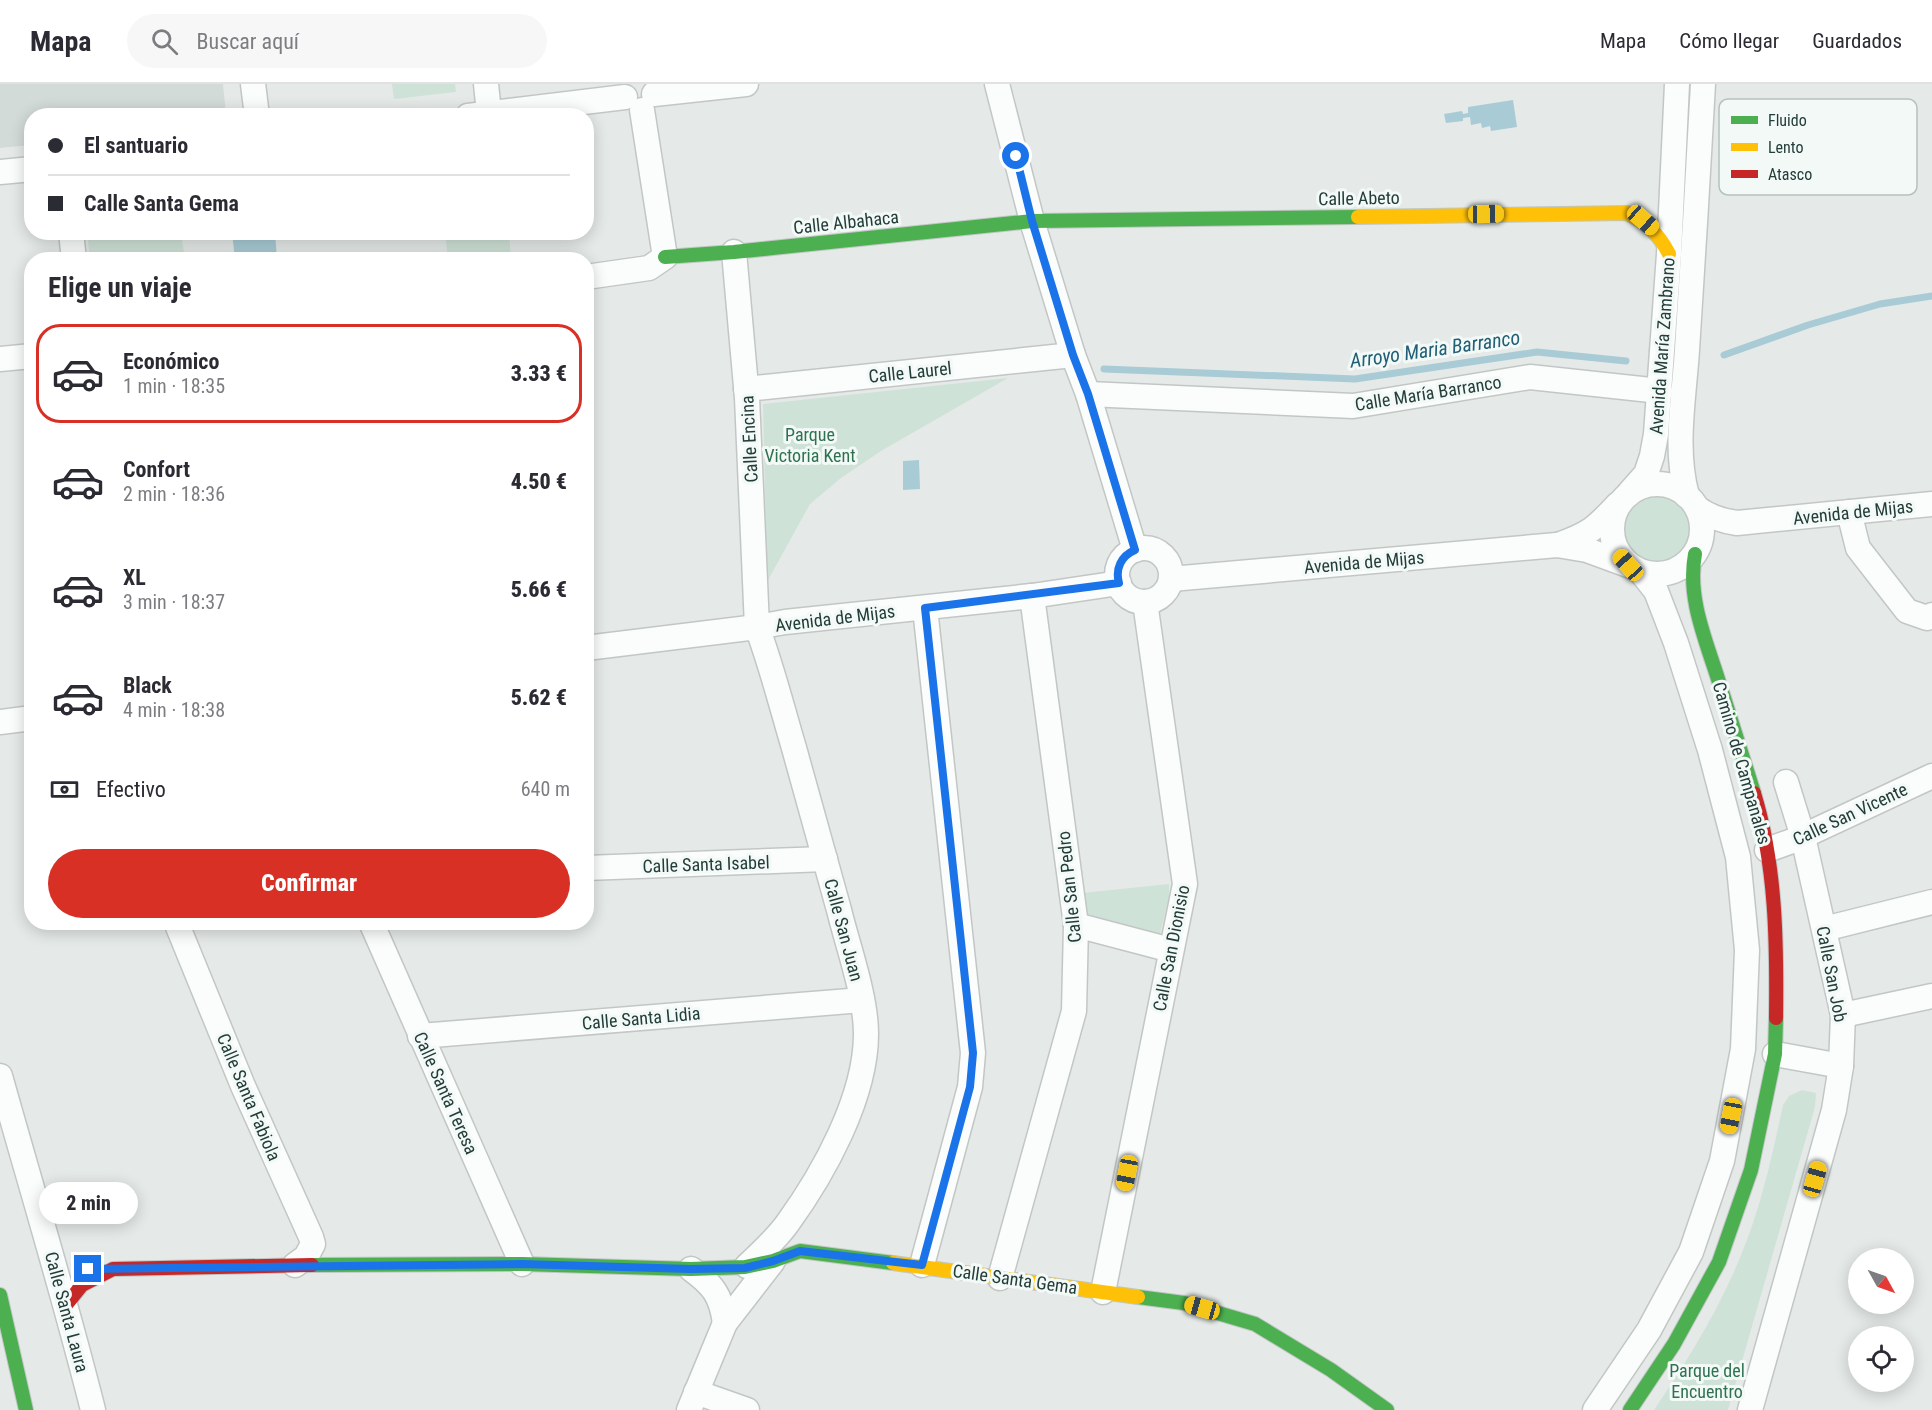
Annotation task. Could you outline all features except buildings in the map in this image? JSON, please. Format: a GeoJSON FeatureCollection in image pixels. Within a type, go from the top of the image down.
{"type":"FeatureCollection","features":[{"type":"Feature","properties":{"kind":"main road","name":"Calle Abeto"},"geometry":{"type":"LineString","coordinates":[[1032,221],[1626,213],[1643,220],[1653,228],[1661,237],[1669,254]]}},
{"type":"Feature","properties":{"kind":"main road","name":"Calle Albahaca"},"geometry":{"type":"LineString","coordinates":[[665,257],[1032,221]]}},
{"type":"Feature","properties":{"kind":"main road","name":"Camino de Campanales"},"geometry":{"type":"LineString","coordinates":[[1630,1410],[1674,1344],[1719,1262],[1751,1170],[1775,1054],[1777,950],[1767,850],[1754,795],[1696,602],[1692,571],[1696,552]]}},
{"type":"Feature","properties":{"kind":"main road","name":"Calle Santa Gema"},"geometry":{"type":"LineString","coordinates":[[66,1305],[82,1285],[113,1269],[522,1264],[690,1269],[745,1268],[800,1251],[922,1265],[1184,1303],[1255,1324],[1330,1370],[1387,1410]]}},
{"type":"Feature","properties":{"kind":"main road"},"geometry":{"type":"LineString","coordinates":[[0,1295],[26,1410]]}},
{"type":"Feature","properties":{"kind":"street"},"geometry":{"type":"LineString","coordinates":[[254,84],[256,108]]}},
{"type":"Feature","properties":{"kind":"street"},"geometry":{"type":"LineString","coordinates":[[480,108],[486,84]]}},
{"type":"Feature","properties":{"kind":"street"},"geometry":{"type":"LineString","coordinates":[[527,108],[746,84]]}},
{"type":"Feature","properties":{"kind":"street"},"geometry":{"type":"LineString","coordinates":[[997,84],[1032,221],[1135,550]]}},
{"type":"Feature","properties":{"kind":"street","name":"Avenida María Zambrano"},"geometry":{"type":"LineString","coordinates":[[1625,498],[1646,474],[1656,434],[1669,254],[1677,84]]}},
{"type":"Feature","properties":{"kind":"street","name":"Avenida María Zambrano"},"geometry":{"type":"LineString","coordinates":[[1692,502],[1682,478],[1680,438],[1686,376],[1703,84]]}},
{"type":"Feature","properties":{"kind":"street"},"geometry":{"type":"LineString","coordinates":[[594,276],[649,268],[665,257],[640,94]]}},
{"type":"Feature","properties":{"kind":"street"},"geometry":{"type":"LineString","coordinates":[[0,172],[24,170]]}},
{"type":"Feature","properties":{"kind":"street","name":"Calle Encina"},"geometry":{"type":"LineString","coordinates":[[734,252],[746,389],[757,627]]}},
{"type":"Feature","properties":{"kind":"street","name":"Calle Laurel"},"geometry":{"type":"LineString","coordinates":[[746,389],[1073,355]]}},
{"type":"Feature","properties":{"kind":"street"},"geometry":{"type":"LineString","coordinates":[[0,359],[24,357]]}},
{"type":"Feature","properties":{"kind":"street","name":"Calle María Barranco"},"geometry":{"type":"LineString","coordinates":[[1088,394],[1353,406],[1530,377],[1660,391]]}},
{"type":"Feature","properties":{"kind":"street"},"geometry":{"type":"LineString","coordinates":[[1658,484],[1672,486],[1692,502],[1701,519],[1702,531],[1696,552],[1684,565],[1671,572],[1657,575],[1635,569],[1619,555],[1613,543],[1613,516],[1625,498],[1644,486],[1658,484]]}},
{"type":"Feature","properties":{"kind":"street","name":"Avenida de Mijas"},"geometry":{"type":"LineString","coordinates":[[1557,545],[1584,536],[1599,525],[1625,498]]}},
{"type":"Feature","properties":{"kind":"street","name":"Avenida de Mijas"},"geometry":{"type":"LineString","coordinates":[[1692,502],[1708,516],[1721,521],[1737,523],[1932,504]]}},
{"type":"Feature","properties":{"kind":"street"},"geometry":{"type":"LineString","coordinates":[[1849,512],[1857,548],[1907,611],[1927,618],[1932,615]]}},
{"type":"Feature","properties":{"kind":"street","name":"Avenida de Mijas"},"geometry":{"type":"LineString","coordinates":[[1696,552],[1721,532],[1737,523]]}},
{"type":"Feature","properties":{"kind":"street","name":"Avenida de Mijas"},"geometry":{"type":"LineString","coordinates":[[1171,579],[1557,545],[1587,549],[1635,569]]}},
{"type":"Feature","properties":{"kind":"street"},"geometry":{"type":"LineString","coordinates":[[1145,548],[1161,553],[1170,565],[1171,579],[1160,598],[1145,602],[1126,596],[1119,583],[1117,572],[1124,557],[1135,550],[1145,548]]}},
{"type":"Feature","properties":{"kind":"street","name":"Camino de Campanales"},"geometry":{"type":"LineString","coordinates":[[1595,1410],[1649,1330],[1691,1252],[1722,1161],[1743,1049],[1747,950],[1738,857],[1710,750],[1676,643],[1656,591],[1635,569]]}},
{"type":"Feature","properties":{"kind":"street","name":"Avenida de Mijas"},"geometry":{"type":"LineString","coordinates":[[594,647],[785,622],[1032,596],[1119,583]]}},
{"type":"Feature","properties":{"kind":"street","name":"Calle San Pedro"},"geometry":{"type":"LineString","coordinates":[[1000,1278],[1074,1011],[1076,926],[1032,596]]}},
{"type":"Feature","properties":{"kind":"street","name":"Calle San Dionisio"},"geometry":{"type":"LineString","coordinates":[[1103,1292],[1185,884],[1145,602]]}},
{"type":"Feature","properties":{"kind":"street"},"geometry":{"type":"LineString","coordinates":[[922,1265],[970,1087],[973,1053],[925,608]]}},
{"type":"Feature","properties":{"kind":"street","name":"Calle San Juan"},"geometry":{"type":"LineString","coordinates":[[745,1268],[786,1225],[827,1159],[846,1121],[857,1090],[864,1059],[866,1033],[862,1000],[825,859],[769,660],[757,627]]}},
{"type":"Feature","properties":{"kind":"street"},"geometry":{"type":"LineString","coordinates":[[0,722],[24,719]]}},
{"type":"Feature","properties":{"kind":"street","name":"Calle San Vicente"},"geometry":{"type":"LineString","coordinates":[[1767,850],[1803,837],[1932,776]]}},
{"type":"Feature","properties":{"kind":"street","name":"Calle San Job"},"geometry":{"type":"LineString","coordinates":[[1750,1410],[1834,1110],[1841,1066],[1843,1015],[1803,837],[1786,782]]}},
{"type":"Feature","properties":{"kind":"street","name":"Calle Santa Isabel"},"geometry":{"type":"LineString","coordinates":[[594,868],[825,859]]}},
{"type":"Feature","properties":{"kind":"street"},"geometry":{"type":"LineString","coordinates":[[1824,930],[1932,902]]}},
{"type":"Feature","properties":{"kind":"street"},"geometry":{"type":"LineString","coordinates":[[1076,926],[1171,950]]}},
{"type":"Feature","properties":{"kind":"street","name":"Calle Santa Fabiola"},"geometry":{"type":"LineString","coordinates":[[179,930],[243,1086],[311,1236],[313,1244],[306,1257],[295,1265]]}},
{"type":"Feature","properties":{"kind":"street","name":"Calle Santa Teresa"},"geometry":{"type":"LineString","coordinates":[[374,930],[522,1264]]}},
{"type":"Feature","properties":{"kind":"street"},"geometry":{"type":"LineString","coordinates":[[1843,1015],[1932,996]]}},
{"type":"Feature","properties":{"kind":"street","name":"Calle Santa Lidia"},"geometry":{"type":"LineString","coordinates":[[420,1036],[862,1000]]}},
{"type":"Feature","properties":{"kind":"street"},"geometry":{"type":"LineString","coordinates":[[1775,1054],[1841,1066]]}},
{"type":"Feature","properties":{"kind":"street","name":"Calle Santa Laura"},"geometry":{"type":"LineString","coordinates":[[0,1076],[66,1305],[93,1410]]}},
{"type":"Feature","properties":{"kind":"street"},"geometry":{"type":"LineString","coordinates":[[786,1225],[789,1241],[800,1251]]}},
{"type":"Feature","properties":{"kind":"street","name":"Calle Santa Gema"},"geometry":{"type":"LineString","coordinates":[[51,1254],[71,1266],[113,1269]]}},
{"type":"Feature","properties":{"kind":"street"},"geometry":{"type":"LineString","coordinates":[[747,1410],[692,1401],[725,1323],[773,1261]]}},
{"type":"Feature","properties":{"kind":"street"},"geometry":{"type":"LineString","coordinates":[[690,1269],[709,1282],[717,1294],[723,1307],[725,1323]]}},
{"type":"Feature","properties":{"kind":"shaded area"},"geometry":{"type":"Polygon","coordinates":[[[0,84],[223,84],[225,108],[24,108],[24,146],[0,148],[0,84]]]}},
{"type":"Feature","properties":{"kind":"green space"},"geometry":{"type":"Polygon","coordinates":[[[392,84],[455,84],[456,92],[394,99],[392,84]]]}},
{"type":"Feature","properties":{"kind":"green space"},"geometry":{"type":"Polygon","coordinates":[[[88,240],[182,240],[184,252],[89,252],[88,240]]]}},
{"type":"Feature","properties":{"kind":"green space"},"geometry":{"type":"Polygon","coordinates":[[[446,240],[510,240],[510,252],[447,252],[446,240]]]}},
{"type":"Feature","properties":{"kind":"green space","name":"Parque Victoria Kent"},"geometry":{"type":"Polygon","coordinates":[[[1008,378],[881,451],[841,478],[810,504],[767,582],[763,404],[1008,378]]]}},
{"type":"Feature","properties":{"kind":"green space"},"geometry":{"type":"Polygon","coordinates":[[[1657,496],[1670,499],[1680,506],[1687,516],[1690,529],[1687,542],[1680,552],[1670,559],[1657,562],[1644,559],[1634,552],[1627,542],[1624,529],[1627,516],[1634,506],[1644,499],[1657,496]]]}},
{"type":"Feature","properties":{"kind":"green space"},"geometry":{"type":"Polygon","coordinates":[[[1169,884],[1169,898],[1160,934],[1085,922],[1082,893],[1169,884]]]}},
{"type":"Feature","properties":{"kind":"green space","name":"Parque del Encuentro"},"geometry":{"type":"Polygon","coordinates":[[[1802,1090],[1816,1093],[1815,1107],[1728,1410],[1654,1410],[1702,1335],[1723,1296],[1748,1237],[1760,1200],[1783,1105],[1789,1096],[1802,1090]]]}},
{"type":"Feature","properties":{"kind":"water"},"geometry":{"type":"Polygon","coordinates":[[[1513,100],[1517,127],[1491,131],[1490,126],[1482,128],[1481,123],[1471,125],[1470,117],[1463,118],[1463,121],[1446,123],[1444,114],[1462,111],[1463,114],[1468,113],[1468,107],[1513,100]]]}},
{"type":"Feature","properties":{"kind":"water"},"geometry":{"type":"Polygon","coordinates":[[[233,240],[276,240],[276,252],[234,252],[233,240]]]}},
{"type":"Feature","properties":{"kind":"water"},"geometry":{"type":"Polygon","coordinates":[[[919,460],[920,489],[903,490],[903,461],[919,460]]]}},
{"type":"Feature","properties":{"kind":"waterway","name":"Arroyo Maria Barranco"},"geometry":{"type":"LineString","coordinates":[[1724,355],[1808,325],[1880,304],[1932,296]]}},
{"type":"Feature","properties":{"kind":"waterway","name":"Arroyo Maria Barranco"},"geometry":{"type":"LineString","coordinates":[[1104,369],[1355,379],[1537,352],[1626,361]]}},
{"type":"Feature","properties":{"kind":"traffic: fast"},"geometry":{"type":"LineString","coordinates":[[665,257],[1032,221],[1358,217]]}},
{"type":"Feature","properties":{"kind":"traffic: fast"},"geometry":{"type":"LineString","coordinates":[[1695,554],[1693,570],[1695,602],[1754,793]]}},
{"type":"Feature","properties":{"kind":"traffic: fast"},"geometry":{"type":"LineString","coordinates":[[1630,1410],[1674,1344],[1719,1262],[1751,1170],[1775,1054],[1776,1018]]}},
{"type":"Feature","properties":{"kind":"traffic: fast"},"geometry":{"type":"LineString","coordinates":[[312,1265],[522,1264],[691,1269],[745,1267],[773,1261],[800,1251],[893,1263]]}},
{"type":"Feature","properties":{"kind":"traffic: fast"},"geometry":{"type":"LineString","coordinates":[[0,1295],[26,1410]]}},
{"type":"Feature","properties":{"kind":"traffic: fast"},"geometry":{"type":"LineString","coordinates":[[1138,1297],[1184,1303],[1255,1324],[1331,1370],[1387,1410]]}},
{"type":"Feature","properties":{"kind":"traffic: slow"},"geometry":{"type":"LineString","coordinates":[[1358,217],[1627,213],[1652,230],[1669,254]]}},
{"type":"Feature","properties":{"kind":"traffic: slow"},"geometry":{"type":"LineString","coordinates":[[893,1263],[1138,1297]]}},
{"type":"Feature","properties":{"kind":"traffic: jam"},"geometry":{"type":"LineString","coordinates":[[1754,793],[1767,848],[1774,904],[1776,1018]]}},
{"type":"Feature","properties":{"kind":"traffic: jam"},"geometry":{"type":"LineString","coordinates":[[66,1305],[82,1285],[113,1269],[312,1265]]}},
{"type":"Feature","properties":{"kind":"route"},"geometry":{"type":"LineString","coordinates":[[88,1269],[522,1264],[690,1269],[745,1268],[800,1251],[922,1265],[970,1087],[973,1053],[925,608],[1119,583],[1117,572],[1120,564],[1124,557],[1135,550],[1032,221],[1016,156]]}}]}
